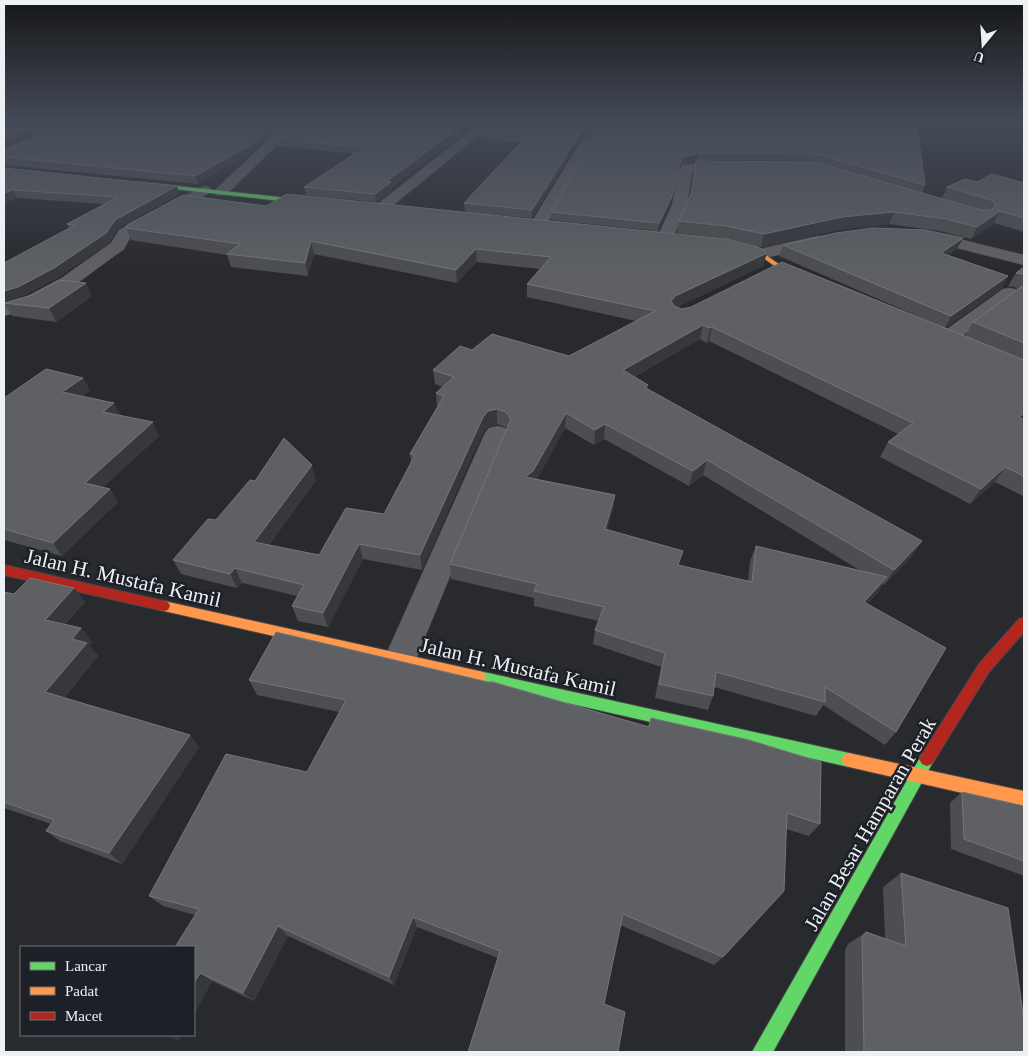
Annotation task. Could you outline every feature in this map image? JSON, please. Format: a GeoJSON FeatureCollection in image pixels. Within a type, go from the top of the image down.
{"type":"FeatureCollection","features":[{"type":"Feature","properties":{"kind":"street"},"geometry":{"type":"LineString","coordinates":[[221,192],[242,171]]}},
{"type":"Feature","properties":{"kind":"street"},"geometry":{"type":"LineString","coordinates":[[375,209],[425,171]]}},
{"type":"Feature","properties":{"kind":"street"},"geometry":{"type":"LineString","coordinates":[[538,226],[570,171]]}},
{"type":"Feature","properties":{"kind":"street"},"geometry":{"type":"LineString","coordinates":[[665,238],[681,202],[685,171]]}},
{"type":"Feature","properties":{"kind":"street"},"geometry":{"type":"LineString","coordinates":[[128,182],[330,204]]}},
{"type":"Feature","properties":{"kind":"street"},"geometry":{"type":"LineString","coordinates":[[4,310],[31,302],[66,283],[118,246],[125,233],[204,190]]}},
{"type":"Feature","properties":{"kind":"street"},"geometry":{"type":"LineString","coordinates":[[375,209],[400,211]]}},
{"type":"Feature","properties":{"kind":"street"},"geometry":{"type":"LineString","coordinates":[[906,233],[924,235],[1024,260]]}},
{"type":"Feature","properties":{"kind":"street"},"geometry":{"type":"LineString","coordinates":[[761,254],[836,237]]}},
{"type":"Feature","properties":{"kind":"street"},"geometry":{"type":"LineString","coordinates":[[713,244],[761,254],[778,266],[826,285]]}},
{"type":"Feature","properties":{"kind":"street"},"geometry":{"type":"LineString","coordinates":[[760,275],[778,266]]}},
{"type":"Feature","properties":{"kind":"street"},"geometry":{"type":"LineString","coordinates":[[950,339],[1009,294]]}},
{"type":"Feature","properties":{"kind":"street"},"geometry":{"type":"LineString","coordinates":[[400,659],[497,433]]}},
{"type":"Feature","properties":{"kind":"street","name":"Jalan H. Mustafa Kamil"},"geometry":{"type":"LineString","coordinates":[[4,570],[1024,799]]}},
{"type":"Feature","properties":{"kind":"street","name":"Jalan Besar Hamparan Perak"},"geometry":{"type":"LineString","coordinates":[[762,1052],[916,776],[984,668],[1024,622]]}},
{"type":"Feature","properties":{"kind":"building"},"geometry":{"type":"Polygon","coordinates":[[[4,171],[36,171],[177,186],[115,220],[106,233],[54,268],[18,287],[4,291],[4,263],[75,225],[67,224],[118,197],[13,190],[4,193],[4,171]]]}},
{"type":"Feature","properties":{"kind":"building"},"geometry":{"type":"Polygon","coordinates":[[[148,171],[203,171],[195,176],[148,171]]]}},
{"type":"Feature","properties":{"kind":"building"},"geometry":{"type":"Polygon","coordinates":[[[328,171],[400,171],[387,181],[391,182],[375,194],[304,187],[328,171]]]}},
{"type":"Feature","properties":{"kind":"building"},"geometry":{"type":"Polygon","coordinates":[[[494,171],[556,171],[532,210],[464,203],[494,171]]]}},
{"type":"Feature","properties":{"kind":"building"},"geometry":{"type":"Polygon","coordinates":[[[574,171],[678,171],[672,196],[659,223],[551,212],[574,171]]]}},
{"type":"Feature","properties":{"kind":"building"},"geometry":{"type":"Polygon","coordinates":[[[694,171],[847,171],[981,210],[991,210],[996,205],[991,200],[947,187],[965,179],[977,182],[992,174],[1024,183],[1024,218],[1000,211],[977,227],[946,219],[894,212],[842,217],[764,234],[726,226],[679,221],[691,194],[694,171]]]}},
{"type":"Feature","properties":{"kind":"building"},"geometry":{"type":"Polygon","coordinates":[[[877,171],[923,171],[925,185],[877,171]]]}},
{"type":"Feature","properties":{"kind":"building"},"geometry":{"type":"Polygon","coordinates":[[[287,194],[726,239],[758,247],[767,253],[675,296],[671,301],[674,306],[682,309],[691,307],[782,262],[1024,360],[1024,413],[1019,417],[1024,420],[1024,476],[1005,467],[981,489],[888,442],[913,423],[712,327],[703,325],[623,370],[648,385],[644,387],[922,541],[894,570],[707,460],[693,471],[605,424],[595,430],[566,413],[533,471],[525,477],[615,495],[605,529],[683,551],[678,565],[752,582],[756,546],[887,577],[864,602],[946,648],[896,732],[825,687],[825,702],[716,672],[713,696],[659,684],[665,653],[595,630],[604,607],[534,591],[537,584],[450,564],[511,419],[506,412],[497,409],[488,411],[483,417],[420,555],[359,544],[323,613],[292,606],[304,585],[235,568],[230,574],[173,560],[208,519],[216,520],[250,480],[255,481],[284,438],[312,465],[254,542],[319,555],[346,508],[384,514],[415,455],[410,454],[444,396],[436,393],[454,377],[433,370],[460,346],[472,350],[492,334],[569,356],[655,311],[527,284],[551,257],[476,249],[456,270],[311,241],[305,263],[227,254],[240,244],[126,228],[127,225],[183,195],[266,206],[287,194]]]}},
{"type":"Feature","properties":{"kind":"building"},"geometry":{"type":"Polygon","coordinates":[[[873,228],[925,230],[963,238],[941,253],[1008,276],[951,316],[783,245],[836,233],[873,228]]]}},
{"type":"Feature","properties":{"kind":"building"},"geometry":{"type":"Polygon","coordinates":[[[1024,267],[1024,275],[1016,273],[1024,267]]]}},
{"type":"Feature","properties":{"kind":"building"},"geometry":{"type":"Polygon","coordinates":[[[59,280],[86,283],[49,308],[4,303],[32,295],[59,280]]]}},
{"type":"Feature","properties":{"kind":"building"},"geometry":{"type":"Polygon","coordinates":[[[1024,285],[1024,343],[973,322],[1024,285]]]}},
{"type":"Feature","properties":{"kind":"building"},"geometry":{"type":"Polygon","coordinates":[[[46,369],[83,378],[62,392],[114,403],[103,412],[153,422],[85,483],[110,489],[53,543],[4,529],[4,398],[46,369]]]}},
{"type":"Feature","properties":{"kind":"building"},"geometry":{"type":"Polygon","coordinates":[[[30,578],[74,588],[45,620],[81,628],[72,639],[87,643],[45,692],[190,735],[109,853],[46,831],[54,820],[4,802],[4,592],[14,594],[30,578]]]}},
{"type":"Feature","properties":{"kind":"building"},"geometry":{"type":"Polygon","coordinates":[[[276,632],[493,682],[649,727],[651,718],[749,740],[821,762],[820,824],[787,813],[784,891],[723,957],[623,914],[604,1004],[625,1012],[618,1052],[468,1052],[500,951],[413,917],[389,977],[278,926],[243,993],[200,973],[195,981],[195,946],[176,946],[199,909],[149,896],[226,754],[307,772],[346,700],[249,680],[276,632]]]}},
{"type":"Feature","properties":{"kind":"building"},"geometry":{"type":"Polygon","coordinates":[[[962,792],[1024,806],[1024,861],[964,839],[962,792]]]}},
{"type":"Feature","properties":{"kind":"building"},"geometry":{"type":"Polygon","coordinates":[[[901,873],[1008,908],[1024,1020],[1024,1052],[864,1052],[862,938],[866,932],[906,946],[901,873]]]}},
{"type":"Feature","properties":{"kind":"traffic: fast"},"geometry":{"type":"LineString","coordinates":[[140,184],[316,203]]}},
{"type":"Feature","properties":{"kind":"traffic: fast"},"geometry":{"type":"LineString","coordinates":[[479,677],[849,760]]}},
{"type":"Feature","properties":{"kind":"traffic: fast"},"geometry":{"type":"LineString","coordinates":[[762,1052],[927,759]]}},
{"type":"Feature","properties":{"kind":"traffic: slow"},"geometry":{"type":"LineString","coordinates":[[729,246],[761,254],[778,266],[812,279]]}},
{"type":"Feature","properties":{"kind":"traffic: slow"},"geometry":{"type":"LineString","coordinates":[[164,606],[479,677]]}},
{"type":"Feature","properties":{"kind":"traffic: slow"},"geometry":{"type":"LineString","coordinates":[[849,760],[1024,799]]}},
{"type":"Feature","properties":{"kind":"traffic: jam"},"geometry":{"type":"LineString","coordinates":[[4,570],[164,606]]}},
{"type":"Feature","properties":{"kind":"traffic: jam"},"geometry":{"type":"LineString","coordinates":[[927,759],[984,668],[1024,623]]}}]}
